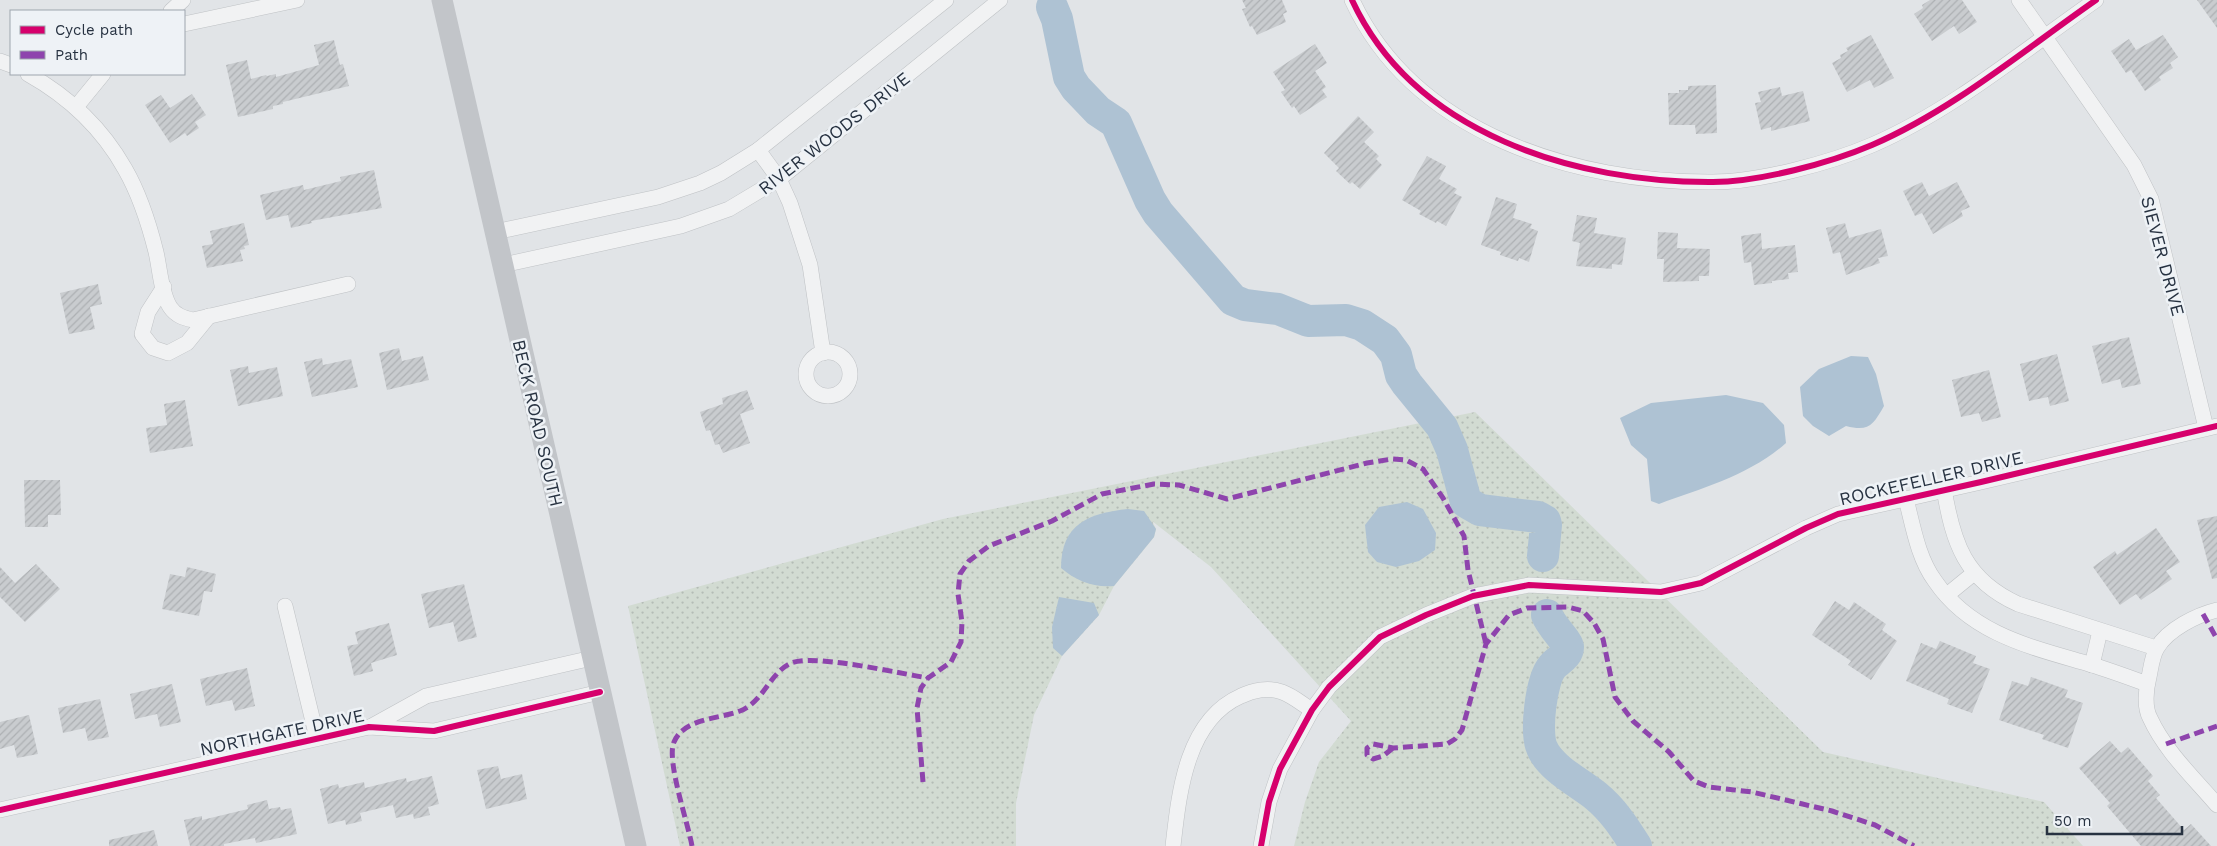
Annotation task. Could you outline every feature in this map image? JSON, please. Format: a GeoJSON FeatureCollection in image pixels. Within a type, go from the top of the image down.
{"type":"FeatureCollection","features":[{"type":"Feature","properties":{"kind":"main road","name":"BECK ROAD SOUTH"},"geometry":{"type":"LineString","coordinates":[[442,0],[636,846]]}},
{"type":"Feature","properties":{"kind":"street"},"geometry":{"type":"LineString","coordinates":[[172,10],[183,0]]}},
{"type":"Feature","properties":{"kind":"street"},"geometry":{"type":"LineString","coordinates":[[185,24],[297,0]]}},
{"type":"Feature","properties":{"kind":"street","name":"RIVER WOODS DRIVE"},"geometry":{"type":"LineString","coordinates":[[495,232],[678,191],[721,173],[758,150],[946,0]]}},
{"type":"Feature","properties":{"kind":"street","name":"RIVER WOODS DRIVE"},"geometry":{"type":"LineString","coordinates":[[503,265],[702,220],[729,209],[779,179],[1000,0]]}},
{"type":"Feature","properties":{"kind":"street"},"geometry":{"type":"LineString","coordinates":[[1352,0],[1368,27],[1398,66],[1435,101],[1476,129],[1521,150],[1579,167],[1612,174],[1677,181],[1715,182],[1810,166],[1871,145],[1907,129],[1973,88],[2096,0]]}},
{"type":"Feature","properties":{"kind":"street","name":"SIEVER DRIVE"},"geometry":{"type":"LineString","coordinates":[[2019,0],[2134,165],[2151,199],[2211,427]]}},
{"type":"Feature","properties":{"kind":"street"},"geometry":{"type":"LineString","coordinates":[[30,75],[51,87],[76,107],[104,137],[130,178],[146,215],[167,302],[176,314],[193,320],[348,284]]}},
{"type":"Feature","properties":{"kind":"street"},"geometry":{"type":"LineString","coordinates":[[76,107],[102,75]]}},
{"type":"Feature","properties":{"kind":"street"},"geometry":{"type":"LineString","coordinates":[[758,150],[779,179],[790,203],[810,265],[823,353]]}},
{"type":"Feature","properties":{"kind":"street"},"geometry":{"type":"LineString","coordinates":[[164,287],[148,312],[142,334],[152,348],[168,353],[187,343],[209,316]]}},
{"type":"Feature","properties":{"kind":"street","name":"ROCKEFELLER DRIVE"},"geometry":{"type":"LineString","coordinates":[[1262,846],[1269,802],[1280,769],[1312,710],[1329,687],[1380,637],[1473,596],[1529,585],[1661,592],[1701,583],[1806,528],[1838,514],[2211,427]]}},
{"type":"Feature","properties":{"kind":"street"},"geometry":{"type":"LineString","coordinates":[[1944,489],[1949,520],[1957,544],[1974,573],[2001,597],[2156,648]]}},
{"type":"Feature","properties":{"kind":"street"},"geometry":{"type":"LineString","coordinates":[[1906,499],[1927,567],[1935,581],[1971,619],[2000,636],[2147,684]]}},
{"type":"Feature","properties":{"kind":"street"},"geometry":{"type":"LineString","coordinates":[[1947,595],[1974,573]]}},
{"type":"Feature","properties":{"kind":"street"},"geometry":{"type":"LineString","coordinates":[[285,606],[317,738]]}},
{"type":"Feature","properties":{"kind":"street"},"geometry":{"type":"LineString","coordinates":[[2217,610],[2203,614],[2171,633],[2156,648],[2147,684],[2149,716],[2157,732],[2217,806]]}},
{"type":"Feature","properties":{"kind":"street"},"geometry":{"type":"LineString","coordinates":[[2092,665],[2100,631]]}},
{"type":"Feature","properties":{"kind":"street","name":"NORTHGATE DRIVE"},"geometry":{"type":"LineString","coordinates":[[369,727],[426,696],[592,658]]}},
{"type":"Feature","properties":{"kind":"street"},"geometry":{"type":"LineString","coordinates":[[1173,846],[1177,814],[1191,754],[1204,725],[1213,715],[1229,701],[1259,690],[1281,692],[1312,710]]}},
{"type":"Feature","properties":{"kind":"street","name":"NORTHGATE DRIVE"},"geometry":{"type":"LineString","coordinates":[[0,810],[369,727],[434,730],[600,692]]}},
{"type":"Feature","properties":{"kind":"shaded area"},"geometry":{"type":"Polygon","coordinates":[[[1475,412],[1823,752],[2044,802],[2083,846],[1294,846],[1305,802],[1319,762],[1351,721],[1211,567],[1152,521],[1156,529],[1154,537],[1114,586],[1099,615],[1062,656],[1034,715],[1016,803],[1016,846],[680,846],[628,606],[943,519],[1475,412]]]}},
{"type":"Feature","properties":{"kind":"water"},"geometry":{"type":"Polygon","coordinates":[[[1851,356],[1868,357],[1876,374],[1884,406],[1870,425],[1860,428],[1846,426],[1829,436],[1813,426],[1803,416],[1800,387],[1819,369],[1851,356]]]}},
{"type":"Feature","properties":{"kind":"water"},"geometry":{"type":"Polygon","coordinates":[[[1726,395],[1763,403],[1784,425],[1786,443],[1757,464],[1726,479],[1659,504],[1651,501],[1647,459],[1631,445],[1620,418],[1651,403],[1726,395]]]}},
{"type":"Feature","properties":{"kind":"water"},"geometry":{"type":"Polygon","coordinates":[[[1407,502],[1423,509],[1436,533],[1435,550],[1419,561],[1396,567],[1377,562],[1368,552],[1365,525],[1379,507],[1407,502]]]}},
{"type":"Feature","properties":{"kind":"water"},"geometry":{"type":"Polygon","coordinates":[[[1128,509],[1144,511],[1156,529],[1154,537],[1114,586],[1099,586],[1086,583],[1073,577],[1061,568],[1062,553],[1072,531],[1090,518],[1128,509]]]}},
{"type":"Feature","properties":{"kind":"water"},"geometry":{"type":"Polygon","coordinates":[[[1059,597],[1094,603],[1099,615],[1062,656],[1053,648],[1052,627],[1059,597]]]}},
{"type":"Feature","properties":{"kind":"building"},"geometry":{"type":"Polygon","coordinates":[[[1242,0],[1282,0],[1287,12],[1283,14],[1286,22],[1257,35],[1252,26],[1250,27],[1242,9],[1246,8],[1242,0]]]}},
{"type":"Feature","properties":{"kind":"building"},"geometry":{"type":"Polygon","coordinates":[[[1930,0],[1962,0],[1977,22],[1959,34],[1954,26],[1932,41],[1914,14],[1923,8],[1922,5],[1930,0]]]}},
{"type":"Feature","properties":{"kind":"building"},"geometry":{"type":"Polygon","coordinates":[[[2197,0],[2217,0],[2217,28],[2197,0]]]}},
{"type":"Feature","properties":{"kind":"building"},"geometry":{"type":"Polygon","coordinates":[[[1871,35],[1894,78],[1874,88],[1870,80],[1847,92],[1832,63],[1841,58],[1840,55],[1848,51],[1846,48],[1871,35]]]}},
{"type":"Feature","properties":{"kind":"building"},"geometry":{"type":"Polygon","coordinates":[[[2163,35],[2178,57],[2170,63],[2173,68],[2159,77],[2161,80],[2145,91],[2131,70],[2126,73],[2111,51],[2129,39],[2136,50],[2163,35]]]}},
{"type":"Feature","properties":{"kind":"building"},"geometry":{"type":"Polygon","coordinates":[[[334,40],[340,65],[343,64],[349,86],[283,102],[283,104],[273,106],[273,109],[238,117],[226,65],[247,60],[251,79],[276,74],[276,77],[319,65],[314,45],[334,40]]]}},
{"type":"Feature","properties":{"kind":"building"},"geometry":{"type":"Polygon","coordinates":[[[1315,44],[1327,63],[1315,71],[1326,87],[1322,90],[1327,97],[1300,115],[1294,106],[1292,108],[1281,92],[1285,90],[1273,72],[1315,44]]]}},
{"type":"Feature","properties":{"kind":"building"},"geometry":{"type":"Polygon","coordinates":[[[1716,85],[1717,133],[1696,134],[1695,125],[1669,125],[1668,93],[1679,93],[1679,90],[1688,90],[1688,86],[1716,85]]]}},
{"type":"Feature","properties":{"kind":"building"},"geometry":{"type":"Polygon","coordinates":[[[1780,87],[1782,96],[1803,91],[1810,121],[1771,131],[1771,127],[1761,130],[1755,103],[1761,102],[1758,92],[1780,87]]]}},
{"type":"Feature","properties":{"kind":"building"},"geometry":{"type":"Polygon","coordinates":[[[192,94],[206,115],[195,122],[199,128],[187,136],[185,133],[170,143],[145,105],[161,95],[170,108],[192,94]]]}},
{"type":"Feature","properties":{"kind":"building"},"geometry":{"type":"Polygon","coordinates":[[[1358,116],[1374,132],[1364,142],[1379,156],[1376,159],[1382,165],[1360,189],[1352,182],[1350,184],[1336,171],[1339,168],[1324,153],[1358,116]]]}},
{"type":"Feature","properties":{"kind":"building"},"geometry":{"type":"Polygon","coordinates":[[[1427,156],[1446,166],[1439,179],[1457,189],[1454,193],[1462,197],[1446,226],[1419,214],[1421,211],[1402,200],[1427,156]]]}},
{"type":"Feature","properties":{"kind":"building"},"geometry":{"type":"Polygon","coordinates":[[[374,170],[382,208],[311,221],[312,223],[291,228],[288,215],[266,220],[260,195],[303,185],[304,190],[341,181],[340,177],[374,170]]]}},
{"type":"Feature","properties":{"kind":"building"},"geometry":{"type":"Polygon","coordinates":[[[1922,182],[1929,196],[1957,182],[1970,207],[1961,211],[1963,216],[1933,234],[1922,213],[1915,216],[1903,191],[1922,182]]]}},
{"type":"Feature","properties":{"kind":"building"},"geometry":{"type":"Polygon","coordinates":[[[1496,197],[1517,204],[1513,218],[1532,224],[1530,228],[1538,231],[1529,262],[1519,258],[1518,261],[1500,255],[1501,252],[1481,245],[1496,197]]]}},
{"type":"Feature","properties":{"kind":"building"},"geometry":{"type":"Polygon","coordinates":[[[1577,215],[1597,218],[1594,233],[1626,238],[1622,265],[1612,264],[1612,269],[1576,266],[1580,243],[1572,241],[1577,215]]]}},
{"type":"Feature","properties":{"kind":"building"},"geometry":{"type":"Polygon","coordinates":[[[244,223],[249,245],[244,246],[245,249],[240,250],[243,261],[207,268],[202,246],[213,244],[210,231],[244,223]]]}},
{"type":"Feature","properties":{"kind":"building"},"geometry":{"type":"Polygon","coordinates":[[[1845,223],[1849,238],[1881,229],[1888,256],[1878,258],[1880,263],[1846,275],[1840,252],[1833,254],[1826,228],[1845,223]]]}},
{"type":"Feature","properties":{"kind":"building"},"geometry":{"type":"Polygon","coordinates":[[[1658,232],[1678,233],[1677,248],[1710,249],[1709,276],[1699,276],[1699,281],[1663,282],[1664,259],[1657,259],[1658,232]]]}},
{"type":"Feature","properties":{"kind":"building"},"geometry":{"type":"Polygon","coordinates":[[[1761,233],[1762,249],[1795,245],[1798,272],[1788,273],[1789,279],[1754,285],[1751,262],[1744,263],[1741,236],[1761,233]]]}},
{"type":"Feature","properties":{"kind":"building"},"geometry":{"type":"Polygon","coordinates":[[[98,284],[102,304],[90,307],[95,329],[69,334],[60,293],[98,284]]]}},
{"type":"Feature","properties":{"kind":"building"},"geometry":{"type":"Polygon","coordinates":[[[2129,337],[2141,384],[2122,388],[2120,379],[2102,384],[2092,346],[2129,337]]]}},
{"type":"Feature","properties":{"kind":"building"},"geometry":{"type":"Polygon","coordinates":[[[399,348],[402,361],[423,356],[429,380],[387,390],[379,353],[399,348]]]}},
{"type":"Feature","properties":{"kind":"building"},"geometry":{"type":"Polygon","coordinates":[[[2057,354],[2069,401],[2050,406],[2048,397],[2029,401],[2020,364],[2057,354]]]}},
{"type":"Feature","properties":{"kind":"building"},"geometry":{"type":"Polygon","coordinates":[[[322,358],[323,365],[351,359],[358,387],[312,397],[304,362],[322,358]]]}},
{"type":"Feature","properties":{"kind":"building"},"geometry":{"type":"Polygon","coordinates":[[[248,366],[249,373],[277,367],[283,396],[238,406],[230,370],[248,366]]]}},
{"type":"Feature","properties":{"kind":"building"},"geometry":{"type":"Polygon","coordinates":[[[1989,370],[2001,417],[1982,422],[1979,413],[1961,417],[1952,380],[1989,370]]]}},
{"type":"Feature","properties":{"kind":"building"},"geometry":{"type":"Polygon","coordinates":[[[747,390],[754,409],[740,414],[750,443],[723,453],[719,444],[715,445],[710,430],[706,431],[700,412],[723,404],[722,398],[747,390]]]}},
{"type":"Feature","properties":{"kind":"building"},"geometry":{"type":"Polygon","coordinates":[[[185,400],[193,446],[150,453],[146,428],[167,425],[164,404],[185,400]]]}},
{"type":"Feature","properties":{"kind":"building"},"geometry":{"type":"Polygon","coordinates":[[[24,480],[60,480],[61,515],[48,515],[48,527],[25,527],[24,480]]]}},
{"type":"Feature","properties":{"kind":"building"},"geometry":{"type":"Polygon","coordinates":[[[2217,516],[2217,578],[2212,579],[2197,520],[2217,516]]]}},
{"type":"Feature","properties":{"kind":"building"},"geometry":{"type":"Polygon","coordinates":[[[2156,528],[2180,562],[2166,571],[2172,579],[2141,600],[2136,594],[2120,605],[2093,567],[2115,551],[2117,555],[2156,528]]]}},
{"type":"Feature","properties":{"kind":"building"},"geometry":{"type":"Polygon","coordinates":[[[36,564],[60,589],[25,622],[0,597],[0,567],[15,583],[36,564]]]}},
{"type":"Feature","properties":{"kind":"building"},"geometry":{"type":"Polygon","coordinates":[[[187,567],[216,574],[212,592],[204,591],[199,616],[162,609],[170,574],[185,577],[187,567]]]}},
{"type":"Feature","properties":{"kind":"building"},"geometry":{"type":"Polygon","coordinates":[[[464,584],[477,637],[458,642],[453,622],[429,628],[421,594],[464,584]]]}},
{"type":"Feature","properties":{"kind":"building"},"geometry":{"type":"Polygon","coordinates":[[[1835,601],[1849,610],[1854,602],[1886,624],[1882,630],[1897,641],[1871,680],[1848,665],[1851,661],[1812,635],[1835,601]]]}},
{"type":"Feature","properties":{"kind":"building"},"geometry":{"type":"Polygon","coordinates":[[[389,623],[397,655],[371,663],[373,671],[354,676],[347,646],[358,644],[355,632],[389,623]]]}},
{"type":"Feature","properties":{"kind":"building"},"geometry":{"type":"Polygon","coordinates":[[[1940,641],[1976,656],[1973,663],[1990,669],[1972,713],[1947,704],[1949,699],[1906,681],[1921,643],[1936,649],[1940,641]]]}},
{"type":"Feature","properties":{"kind":"building"},"geometry":{"type":"Polygon","coordinates":[[[247,668],[255,706],[235,711],[232,700],[206,706],[200,679],[247,668]]]}},
{"type":"Feature","properties":{"kind":"building"},"geometry":{"type":"Polygon","coordinates":[[[2031,677],[2068,690],[2065,697],[2083,703],[2068,748],[2042,739],[2044,735],[1999,720],[2012,681],[2028,686],[2031,677]]]}},
{"type":"Feature","properties":{"kind":"building"},"geometry":{"type":"Polygon","coordinates":[[[172,684],[181,722],[160,727],[157,714],[135,719],[130,694],[172,684]]]}},
{"type":"Feature","properties":{"kind":"building"},"geometry":{"type":"Polygon","coordinates":[[[100,699],[109,737],[88,741],[85,728],[63,733],[58,708],[100,699]]]}},
{"type":"Feature","properties":{"kind":"building"},"geometry":{"type":"Polygon","coordinates":[[[29,715],[38,754],[17,758],[14,745],[0,749],[0,722],[29,715]]]}},
{"type":"Feature","properties":{"kind":"building"},"geometry":{"type":"Polygon","coordinates":[[[2110,741],[2121,753],[2128,747],[2153,776],[2148,781],[2160,795],[2156,798],[2184,830],[2191,824],[2211,846],[2141,846],[2107,806],[2110,803],[2079,768],[2110,741]]]}},
{"type":"Feature","properties":{"kind":"building"},"geometry":{"type":"Polygon","coordinates":[[[498,766],[501,779],[522,774],[527,799],[486,809],[477,770],[498,766]]]}},
{"type":"Feature","properties":{"kind":"building"},"geometry":{"type":"Polygon","coordinates":[[[432,776],[439,804],[428,807],[430,815],[414,819],[413,814],[396,818],[393,805],[360,813],[362,821],[346,825],[345,820],[328,824],[320,789],[338,784],[339,788],[364,782],[365,788],[406,778],[407,782],[432,776]]]}},
{"type":"Feature","properties":{"kind":"building"},"geometry":{"type":"Polygon","coordinates":[[[267,800],[269,809],[280,807],[281,810],[291,808],[297,834],[256,843],[255,838],[224,844],[224,846],[190,846],[184,820],[202,816],[202,820],[248,809],[247,805],[267,800]]]}},
{"type":"Feature","properties":{"kind":"building"},"geometry":{"type":"Polygon","coordinates":[[[154,830],[158,846],[109,846],[109,840],[154,830]]]}},
{"type":"Feature","properties":{"kind":"waterway"},"geometry":{"type":"LineString","coordinates":[[1052,7],[1057,19],[1069,77],[1076,88],[1098,111],[1116,123],[1150,200],[1158,213],[1233,300],[1245,305],[1278,309],[1308,321],[1346,320],[1362,325],[1385,340],[1396,355],[1401,375],[1442,427],[1452,450],[1466,502],[1480,510],[1538,517],[1545,521],[1543,556]]}},
{"type":"Feature","properties":{"kind":"waterway"},"geometry":{"type":"LineString","coordinates":[[1547,615],[1565,641],[1568,650],[1552,667],[1542,694],[1539,719],[1542,748],[1558,769],[1608,807],[1636,846]]}},
{"type":"Feature","properties":{"kind":"marked path"},"geometry":{"type":"LineString","coordinates":[[923,782],[917,708],[921,688],[928,678],[951,662],[961,642],[962,622],[958,594],[960,574],[969,561],[989,546],[1052,521],[1102,494],[1154,484],[1179,485],[1227,499],[1367,463],[1392,459],[1406,460],[1423,469],[1443,498],[1464,536],[1468,570],[1486,644]]}},
{"type":"Feature","properties":{"kind":"marked path"},"geometry":{"type":"LineString","coordinates":[[1393,748],[1383,756],[1373,759],[1367,755],[1367,748],[1373,744],[1393,748],[1447,744],[1455,739],[1462,730],[1486,644],[1509,615],[1527,608],[1568,607],[1583,611],[1594,623],[1603,639],[1615,697],[1633,721],[1669,752],[1694,781],[1709,787],[1752,792],[1832,811],[1875,825],[1914,846]]}},
{"type":"Feature","properties":{"kind":"marked path"},"geometry":{"type":"LineString","coordinates":[[2203,614],[2217,639]]}},
{"type":"Feature","properties":{"kind":"marked path"},"geometry":{"type":"LineString","coordinates":[[692,846],[678,792],[672,751],[674,742],[686,728],[703,720],[732,714],[748,707],[782,669],[789,664],[799,661],[834,662],[928,678]]}},
{"type":"Feature","properties":{"kind":"marked path"},"geometry":{"type":"LineString","coordinates":[[2166,744],[2217,726]]}},
{"type":"Feature","properties":{"kind":"cycle path"},"geometry":{"type":"LineString","coordinates":[[1352,0],[1380,46],[1415,85],[1457,117],[1504,142],[1555,160],[1608,173],[1661,180],[1713,182],[1751,179],[1815,165],[1855,152],[1902,131],[1959,97],[2096,0]]}},
{"type":"Feature","properties":{"kind":"cycle path"},"geometry":{"type":"LineString","coordinates":[[1261,846],[1269,802],[1280,769],[1312,710],[1329,687],[1380,637],[1426,615],[1473,596],[1529,585],[1661,592],[1701,583],[1806,528],[1838,514],[2217,426]]}},
{"type":"Feature","properties":{"kind":"cycle path"},"geometry":{"type":"LineString","coordinates":[[0,810],[369,727],[434,731],[600,692]]}}]}
